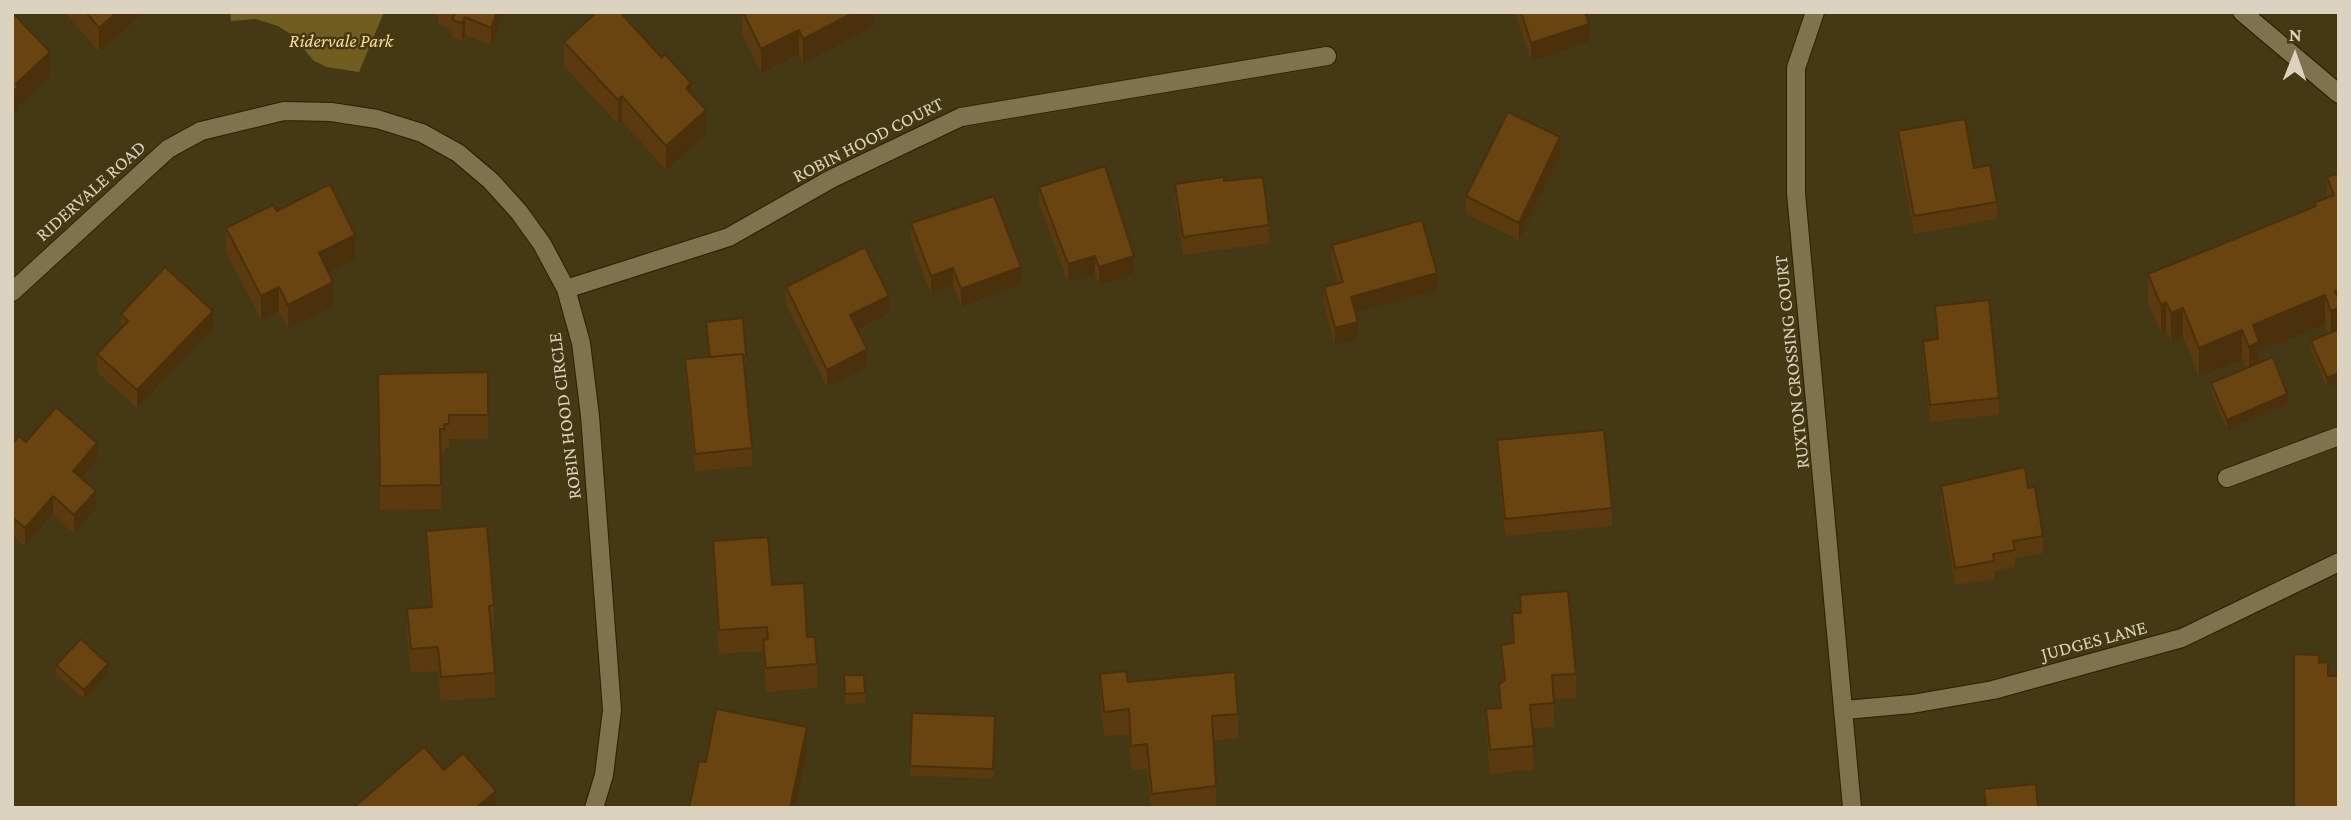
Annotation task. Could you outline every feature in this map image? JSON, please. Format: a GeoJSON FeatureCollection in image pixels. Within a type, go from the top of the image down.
{"type":"FeatureCollection","features":[{"type":"Feature","properties":{"kind":"street","name":"RUXTON CROSSING COURT"},"geometry":{"type":"LineString","coordinates":[[1815,12],[1796,68],[1796,193],[1853,808]]}},
{"type":"Feature","properties":{"kind":"street"},"geometry":{"type":"LineString","coordinates":[[2242,12],[2339,94]]}},
{"type":"Feature","properties":{"kind":"street","name":"ROBIN HOOD COURT"},"geometry":{"type":"LineString","coordinates":[[566,289],[729,237],[831,179],[961,117],[1326,56]]}},
{"type":"Feature","properties":{"kind":"street","name":"ROBIN HOOD CIRCLE"},"geometry":{"type":"LineString","coordinates":[[168,149],[201,131],[284,111],[331,112],[377,119],[422,133],[458,153],[498,188],[542,244],[566,289],[581,342],[590,415],[612,710],[604,775],[594,808]]}},
{"type":"Feature","properties":{"kind":"street","name":"RIDERVALE ROAD"},"geometry":{"type":"LineString","coordinates":[[12,292],[168,149]]}},
{"type":"Feature","properties":{"kind":"street"},"geometry":{"type":"LineString","coordinates":[[2227,478],[2339,436]]}},
{"type":"Feature","properties":{"kind":"street","name":"JUDGES LANE"},"geometry":{"type":"LineString","coordinates":[[1845,710],[1912,704],[1993,690],[2182,638],[2339,562]]}},
{"type":"Feature","properties":{"kind":"green space","name":"Ridervale Park"},"geometry":{"type":"Polygon","coordinates":[[[230,12],[384,12],[359,72],[327,67],[314,61],[292,35],[278,26],[256,19],[231,21],[230,12]]]}},
{"type":"Feature","properties":{"kind":"building"},"geometry":{"type":"Polygon","coordinates":[[[12,12],[50,52],[16,84],[18,87],[12,92],[12,12]]]}},
{"type":"Feature","properties":{"kind":"building"},"geometry":{"type":"Polygon","coordinates":[[[86,12],[117,12],[99,28],[86,12]]]}},
{"type":"Feature","properties":{"kind":"building"},"geometry":{"type":"Polygon","coordinates":[[[452,12],[497,12],[491,28],[465,17],[462,23],[452,20],[455,13],[452,12]]]}},
{"type":"Feature","properties":{"kind":"building"},"geometry":{"type":"Polygon","coordinates":[[[597,12],[620,12],[662,58],[665,54],[691,83],[686,88],[706,110],[666,146],[622,96],[618,100],[564,42],[597,12]]]}},
{"type":"Feature","properties":{"kind":"building"},"geometry":{"type":"Polygon","coordinates":[[[743,12],[855,12],[803,39],[799,30],[761,49],[743,12]]]}},
{"type":"Feature","properties":{"kind":"building"},"geometry":{"type":"Polygon","coordinates":[[[1521,12],[1585,12],[1589,24],[1531,43],[1521,12]]]}},
{"type":"Feature","properties":{"kind":"building"},"geometry":{"type":"Polygon","coordinates":[[[1508,112],[1560,137],[1519,223],[1466,196],[1508,112]]]}},
{"type":"Feature","properties":{"kind":"building"},"geometry":{"type":"Polygon","coordinates":[[[1965,119],[1974,168],[1990,165],[1997,202],[1914,216],[1898,131],[1965,119]]]}},
{"type":"Feature","properties":{"kind":"building"},"geometry":{"type":"Polygon","coordinates":[[[1105,166],[1134,256],[1099,267],[1095,256],[1068,264],[1039,187],[1105,166]]]}},
{"type":"Feature","properties":{"kind":"building"},"geometry":{"type":"Polygon","coordinates":[[[2339,173],[2339,290],[2335,291],[2339,308],[2331,311],[2325,295],[2253,325],[2259,342],[2249,347],[2242,330],[2199,348],[2183,308],[2171,313],[2166,302],[2161,305],[2148,274],[2316,206],[2314,203],[2334,195],[2327,177],[2339,173]]]}},
{"type":"Feature","properties":{"kind":"building"},"geometry":{"type":"Polygon","coordinates":[[[1224,177],[1224,181],[1263,177],[1269,225],[1183,237],[1175,184],[1224,177]]]}},
{"type":"Feature","properties":{"kind":"building"},"geometry":{"type":"Polygon","coordinates":[[[330,184],[355,235],[319,253],[333,282],[288,305],[279,287],[261,296],[226,228],[273,205],[277,211],[330,184]]]}},
{"type":"Feature","properties":{"kind":"building"},"geometry":{"type":"Polygon","coordinates":[[[994,196],[1021,267],[961,289],[953,268],[931,276],[911,223],[994,196]]]}},
{"type":"Feature","properties":{"kind":"building"},"geometry":{"type":"Polygon","coordinates":[[[1422,220],[1437,273],[1351,297],[1358,322],[1335,328],[1324,287],[1343,282],[1332,245],[1422,220]]]}},
{"type":"Feature","properties":{"kind":"building"},"geometry":{"type":"Polygon","coordinates":[[[865,247],[889,296],[850,315],[867,349],[827,370],[786,287],[865,247]]]}},
{"type":"Feature","properties":{"kind":"building"},"geometry":{"type":"Polygon","coordinates":[[[165,267],[213,311],[137,390],[97,354],[128,321],[121,314],[165,267]]]}},
{"type":"Feature","properties":{"kind":"building"},"geometry":{"type":"Polygon","coordinates":[[[1989,300],[1999,398],[1930,405],[1923,341],[1938,339],[1935,306],[1989,300]]]}},
{"type":"Feature","properties":{"kind":"building"},"geometry":{"type":"Polygon","coordinates":[[[743,318],[746,356],[710,357],[706,322],[743,318]]]}},
{"type":"Feature","properties":{"kind":"building"},"geometry":{"type":"Polygon","coordinates":[[[2339,329],[2339,373],[2327,378],[2311,341],[2339,329]]]}},
{"type":"Feature","properties":{"kind":"building"},"geometry":{"type":"Polygon","coordinates":[[[743,354],[752,448],[695,454],[685,359],[743,354]]]}},
{"type":"Feature","properties":{"kind":"building"},"geometry":{"type":"Polygon","coordinates":[[[2273,357],[2287,394],[2227,420],[2211,383],[2273,357]]]}},
{"type":"Feature","properties":{"kind":"building"},"geometry":{"type":"Polygon","coordinates":[[[488,372],[488,415],[449,415],[449,424],[444,424],[445,429],[440,429],[441,485],[380,486],[378,374],[488,372]]]}},
{"type":"Feature","properties":{"kind":"building"},"geometry":{"type":"Polygon","coordinates":[[[56,407],[97,443],[73,471],[96,491],[74,515],[53,496],[25,528],[12,517],[12,444],[19,436],[26,442],[56,407]]]}},
{"type":"Feature","properties":{"kind":"building"},"geometry":{"type":"Polygon","coordinates":[[[1604,430],[1612,508],[1505,519],[1497,440],[1604,430]]]}},
{"type":"Feature","properties":{"kind":"building"},"geometry":{"type":"Polygon","coordinates":[[[2025,467],[2028,488],[2035,487],[2043,536],[2013,541],[2015,550],[1993,554],[1994,561],[1955,568],[1941,486],[2025,467]]]}},
{"type":"Feature","properties":{"kind":"building"},"geometry":{"type":"Polygon","coordinates":[[[487,526],[494,605],[489,606],[495,673],[441,677],[438,647],[411,649],[407,609],[432,607],[426,531],[487,526]]]}},
{"type":"Feature","properties":{"kind":"building"},"geometry":{"type":"Polygon","coordinates":[[[768,537],[772,585],[804,583],[807,637],[815,637],[817,664],[766,668],[763,640],[768,639],[767,627],[719,630],[713,541],[768,537]]]}},
{"type":"Feature","properties":{"kind":"building"},"geometry":{"type":"Polygon","coordinates":[[[1568,591],[1576,674],[1552,675],[1554,703],[1530,705],[1534,746],[1490,750],[1486,709],[1501,708],[1499,685],[1505,680],[1501,645],[1514,643],[1512,613],[1521,613],[1520,595],[1568,591]]]}},
{"type":"Feature","properties":{"kind":"building"},"geometry":{"type":"Polygon","coordinates":[[[81,639],[108,664],[84,690],[56,665],[81,639]]]}},
{"type":"Feature","properties":{"kind":"building"},"geometry":{"type":"Polygon","coordinates":[[[2294,654],[2319,655],[2319,663],[2328,662],[2328,676],[2339,676],[2339,808],[2294,808],[2294,654]]]}},
{"type":"Feature","properties":{"kind":"building"},"geometry":{"type":"Polygon","coordinates":[[[1126,671],[1128,682],[1235,672],[1238,714],[1212,716],[1216,786],[1152,794],[1147,744],[1131,746],[1129,709],[1104,712],[1100,674],[1126,671]]]}},
{"type":"Feature","properties":{"kind":"building"},"geometry":{"type":"Polygon","coordinates":[[[844,675],[864,675],[865,693],[845,694],[844,675]]]}},
{"type":"Feature","properties":{"kind":"building"},"geometry":{"type":"Polygon","coordinates":[[[716,709],[807,727],[790,808],[689,808],[699,761],[706,762],[716,709]]]}},
{"type":"Feature","properties":{"kind":"building"},"geometry":{"type":"Polygon","coordinates":[[[912,713],[995,716],[993,769],[910,766],[912,713]]]}},
{"type":"Feature","properties":{"kind":"building"},"geometry":{"type":"Polygon","coordinates":[[[424,747],[444,770],[463,753],[496,791],[476,808],[353,808],[424,747]]]}},
{"type":"Feature","properties":{"kind":"building"},"geometry":{"type":"Polygon","coordinates":[[[2036,784],[2038,808],[1986,808],[1984,789],[2036,784]]]}}]}
